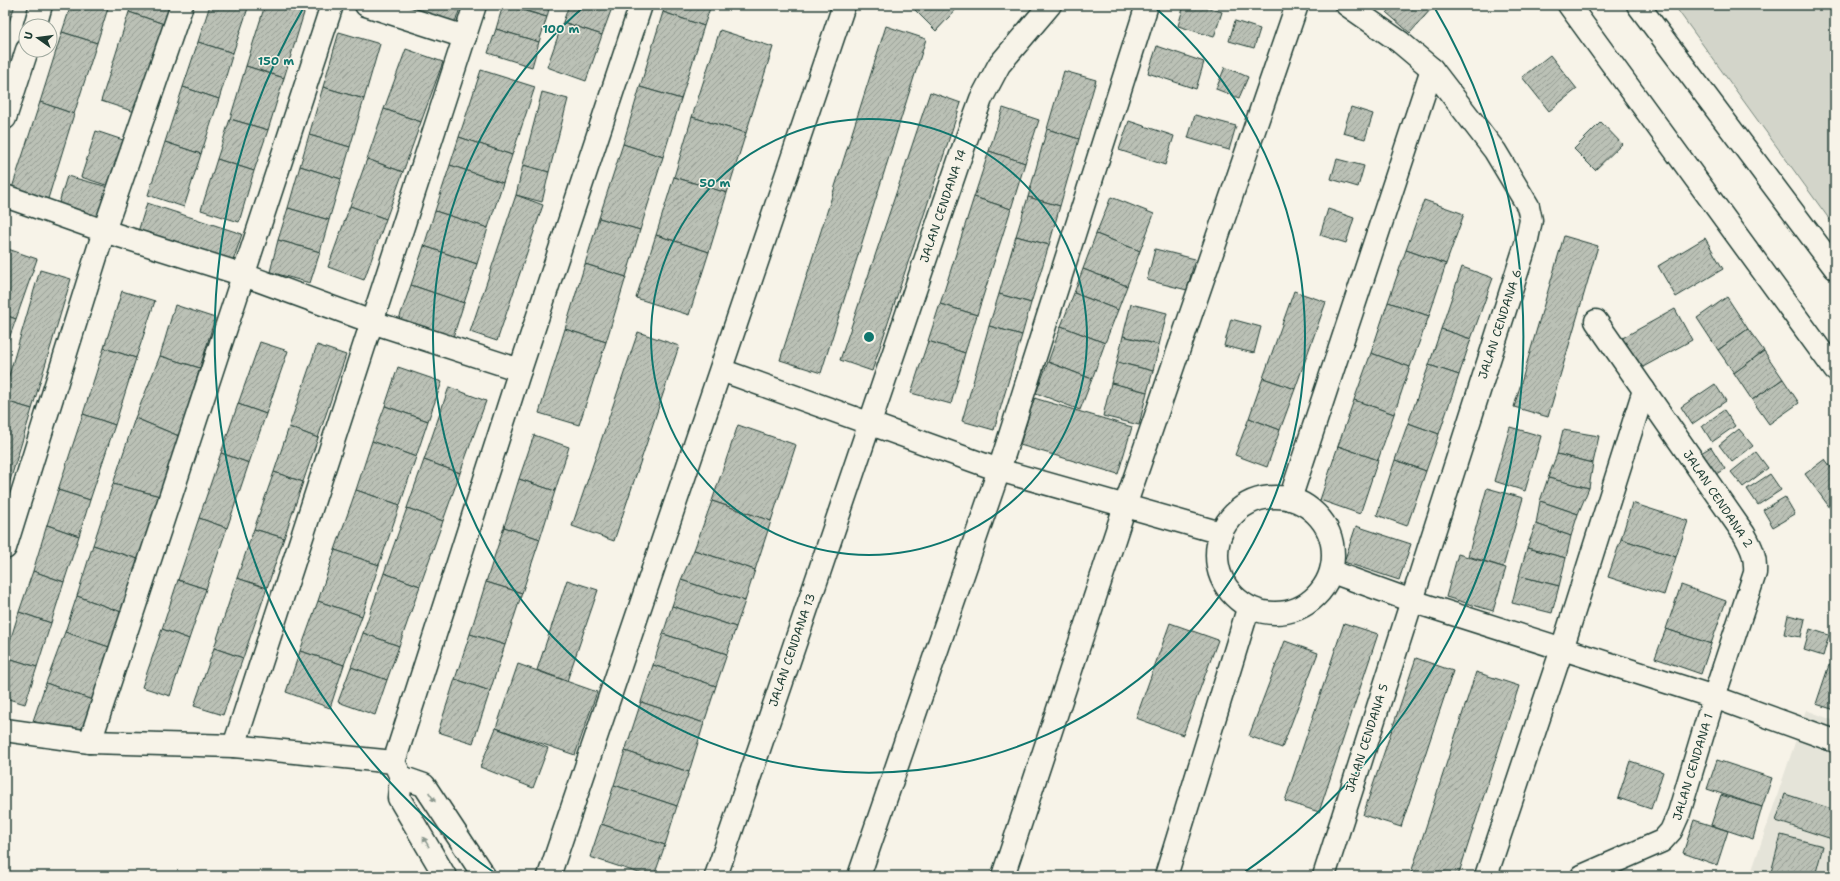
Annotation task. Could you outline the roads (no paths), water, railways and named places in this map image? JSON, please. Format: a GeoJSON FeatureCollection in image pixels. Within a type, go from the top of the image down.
{"type":"FeatureCollection","features":[{"type":"Feature","properties":{"kind":"street"},"geometry":{"type":"LineString","coordinates":[[37,18],[41,5]]}},
{"type":"Feature","properties":{"kind":"street"},"geometry":{"type":"LineString","coordinates":[[5,548],[104,231],[182,5]]}},
{"type":"Feature","properties":{"kind":"street"},"geometry":{"type":"LineString","coordinates":[[90,742],[332,5]]}},
{"type":"Feature","properties":{"kind":"street"},"geometry":{"type":"LineString","coordinates":[[366,5],[465,37]]}},
{"type":"Feature","properties":{"kind":"street"},"geometry":{"type":"LineString","coordinates":[[234,746],[475,5]]}},
{"type":"Feature","properties":{"kind":"street"},"geometry":{"type":"LineString","coordinates":[[445,876],[399,798],[397,769],[520,370],[641,5]]}},
{"type":"Feature","properties":{"kind":"street"},"geometry":{"type":"LineString","coordinates":[[549,876],[844,5]]}},
{"type":"Feature","properties":{"kind":"street","name":"JALAN CENDANA 14"},"geometry":{"type":"LineString","coordinates":[[869,425],[966,140],[982,99],[999,65],[1050,5]]}},
{"type":"Feature","properties":{"kind":"street"},"geometry":{"type":"LineString","coordinates":[[859,876],[999,470],[1147,5]]}},
{"type":"Feature","properties":{"kind":"street"},"geometry":{"type":"LineString","coordinates":[[1003,876],[1125,506],[1297,5]]}},
{"type":"Feature","properties":{"kind":"street","name":"JALAN CENDANA 6"},"geometry":{"type":"LineString","coordinates":[[1347,5],[1400,42],[1432,69],[1495,151],[1528,206],[1531,220],[1526,244],[1412,601]]}},
{"type":"Feature","properties":{"kind":"street"},"geometry":{"type":"LineString","coordinates":[[1569,5],[1835,370]]}},
{"type":"Feature","properties":{"kind":"street"},"geometry":{"type":"LineString","coordinates":[[1638,5],[1835,268]]}},
{"type":"Feature","properties":{"kind":"street"},"geometry":{"type":"LineString","coordinates":[[5,118],[24,58]]}},
{"type":"Feature","properties":{"kind":"street"},"geometry":{"type":"LineString","coordinates":[[1290,499],[1432,69]]}},
{"type":"Feature","properties":{"kind":"street"},"geometry":{"type":"LineString","coordinates":[[5,196],[104,231],[244,275],[372,322],[520,370]]}},
{"type":"Feature","properties":{"kind":"street","name":"JALAN CENDANA 2"},"geometry":{"type":"LineString","coordinates":[[1596,321],[1744,534],[1754,552],[1755,573],[1714,697]]}},
{"type":"Feature","properties":{"kind":"street"},"geometry":{"type":"LineString","coordinates":[[721,370],[869,425],[999,470],[1220,533]]}},
{"type":"Feature","properties":{"kind":"street"},"geometry":{"type":"LineString","coordinates":[[1486,876],[1562,649],[1644,390]]}},
{"type":"Feature","properties":{"kind":"street","name":"JALAN CENDANA 13"},"geometry":{"type":"LineString","coordinates":[[716,876],[869,425]]}},
{"type":"Feature","properties":{"kind":"street"},"geometry":{"type":"LineString","coordinates":[[1268,497],[1290,499],[1307,508],[1324,524],[1333,547],[1332,572],[1324,588],[1313,600],[1298,610],[1282,614],[1248,609],[1233,595],[1220,575],[1218,554],[1220,533],[1232,515],[1249,501],[1268,497]]}},
{"type":"Feature","properties":{"kind":"street"},"geometry":{"type":"LineString","coordinates":[[1332,572],[1412,601],[1714,697],[1835,741]]}},
{"type":"Feature","properties":{"kind":"street","name":"JALAN CENDANA 5"},"geometry":{"type":"LineString","coordinates":[[1324,876],[1412,601]]}},
{"type":"Feature","properties":{"kind":"street"},"geometry":{"type":"LineString","coordinates":[[1166,876],[1248,609]]}},
{"type":"Feature","properties":{"kind":"street","name":"JALAN CENDANA 1"},"geometry":{"type":"LineString","coordinates":[[1582,876],[1655,845],[1668,836],[1680,813],[1714,697]]}},
{"type":"Feature","properties":{"kind":"street"},"geometry":{"type":"LineString","coordinates":[[5,730],[90,742],[234,746],[397,769],[424,785],[484,876]]}}]}
